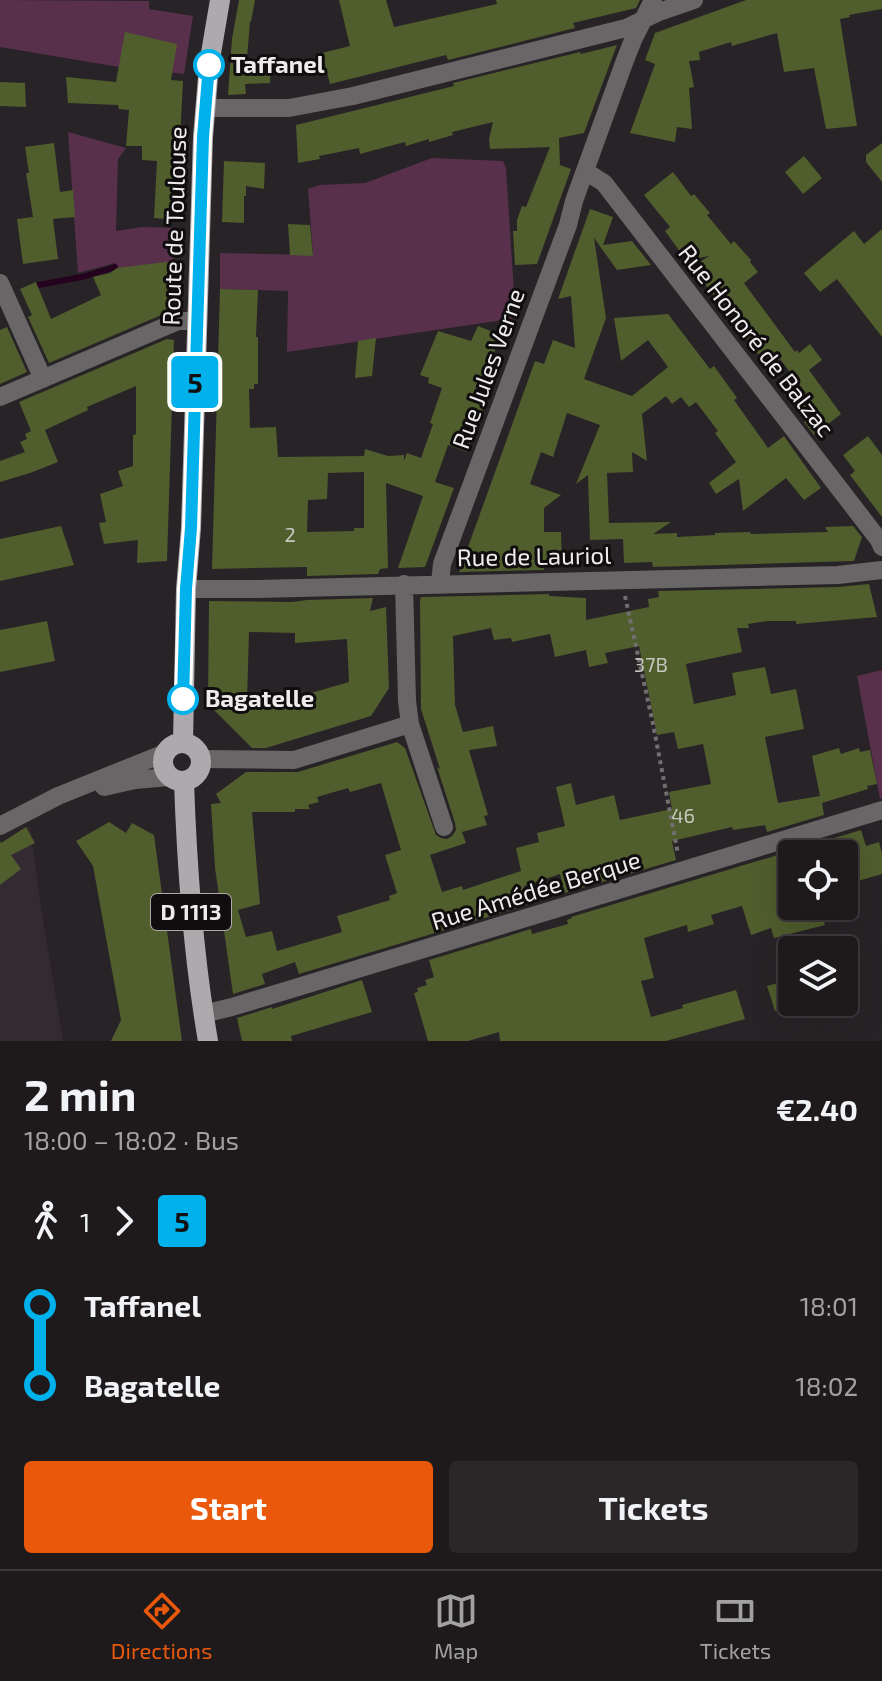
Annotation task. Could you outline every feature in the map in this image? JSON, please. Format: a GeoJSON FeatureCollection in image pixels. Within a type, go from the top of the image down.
{"type":"FeatureCollection","features":[{"type":"Feature","properties":{"kind":"main road","name":"Route de Toulouse"},"geometry":{"type":"LineString","coordinates":[[208,1041],[176,780],[163,767],[174,748],[191,528],[205,108],[220,0]]}},
{"type":"Feature","properties":{"kind":"main road"},"geometry":{"type":"LineString","coordinates":[[174,748],[195,748],[201,759],[197,774],[176,780]]}},
{"type":"Feature","properties":{"kind":"street","name":"Rue Jules Verne"},"geometry":{"type":"LineString","coordinates":[[440,583],[442,564],[568,225],[624,63],[653,0]]}},
{"type":"Feature","properties":{"kind":"street"},"geometry":{"type":"LineString","coordinates":[[205,108],[289,108],[353,96],[626,28],[694,0]]}},
{"type":"Feature","properties":{"kind":"street","name":"Rue Honoré de Balzac"},"geometry":{"type":"LineString","coordinates":[[585,171],[604,183],[882,547]]}},
{"type":"Feature","properties":{"kind":"street"},"geometry":{"type":"LineString","coordinates":[[0,283],[43,379]]}},
{"type":"Feature","properties":{"kind":"street"},"geometry":{"type":"LineString","coordinates":[[0,397],[178,321],[197,321]]}},
{"type":"Feature","properties":{"kind":"street","name":"Rue de Lauriol"},"geometry":{"type":"LineString","coordinates":[[186,589],[838,575],[882,570]]}},
{"type":"Feature","properties":{"kind":"street"},"geometry":{"type":"LineString","coordinates":[[404,584],[410,724],[444,827]]}},
{"type":"Feature","properties":{"kind":"street"},"geometry":{"type":"LineString","coordinates":[[201,759],[294,760],[410,724]]}},
{"type":"Feature","properties":{"kind":"street"},"geometry":{"type":"LineString","coordinates":[[0,826],[58,796],[174,748]]}},
{"type":"Feature","properties":{"kind":"street"},"geometry":{"type":"LineString","coordinates":[[58,796],[135,780],[176,780]]}},
{"type":"Feature","properties":{"kind":"street","name":"Rue Amédée Berque"},"geometry":{"type":"LineString","coordinates":[[203,1014],[882,810]]}},
{"type":"Feature","properties":{"kind":"path"},"geometry":{"type":"LineString","coordinates":[[621,579],[681,872]]}},
{"type":"Feature","properties":{"kind":"shaded area"},"geometry":{"type":"Polygon","coordinates":[[[0,0],[149,1],[149,9],[193,16],[184,74],[119,67],[0,47],[0,0]]]}},
{"type":"Feature","properties":{"kind":"shaded area"},"geometry":{"type":"Polygon","coordinates":[[[68,132],[126,148],[118,159],[116,231],[142,227],[176,228],[174,259],[118,271],[115,263],[78,273],[68,132]]]}},
{"type":"Feature","properties":{"kind":"shaded area"},"geometry":{"type":"Polygon","coordinates":[[[432,158],[503,161],[506,168],[514,293],[525,296],[517,318],[287,352],[288,291],[220,289],[220,253],[313,255],[308,189],[320,185],[365,183],[432,158]]]}},
{"type":"Feature","properties":{"kind":"shaded area"},"geometry":{"type":"Polygon","coordinates":[[[882,670],[882,798],[880,799],[857,676],[882,670]]]}},
{"type":"Feature","properties":{"kind":"shaded area"},"geometry":{"type":"Polygon","coordinates":[[[30,826],[63,1041],[0,1041],[0,844],[30,826]]]}},
{"type":"Feature","properties":{"kind":"building"},"geometry":{"type":"Polygon","coordinates":[[[239,0],[255,0],[247,58],[271,59],[270,83],[245,84],[246,94],[228,95],[232,39],[239,0]]]}},
{"type":"Feature","properties":{"kind":"building"},"geometry":{"type":"Polygon","coordinates":[[[339,0],[386,0],[394,27],[497,4],[496,0],[640,0],[636,8],[573,23],[575,28],[448,60],[446,55],[330,84],[322,53],[350,46],[339,0]]]}},
{"type":"Feature","properties":{"kind":"building"},"geometry":{"type":"Polygon","coordinates":[[[746,0],[882,0],[882,9],[840,19],[857,126],[826,129],[814,68],[784,72],[777,33],[699,52],[700,60],[689,61],[694,87],[689,88],[692,129],[677,127],[675,142],[630,133],[655,64],[645,60],[655,33],[746,0]]]}},
{"type":"Feature","properties":{"kind":"building"},"geometry":{"type":"Polygon","coordinates":[[[125,32],[177,44],[171,80],[183,81],[176,220],[154,218],[157,161],[142,160],[142,146],[126,146],[129,110],[119,109],[118,105],[68,103],[66,77],[116,82],[125,32]]]}},
{"type":"Feature","properties":{"kind":"building"},"geometry":{"type":"Polygon","coordinates":[[[617,45],[584,133],[559,138],[560,165],[571,169],[537,264],[515,265],[513,231],[517,231],[522,206],[526,207],[550,147],[490,149],[493,122],[452,132],[453,135],[429,142],[429,139],[406,146],[405,142],[360,154],[359,148],[298,163],[296,125],[454,86],[453,83],[617,45]]]}},
{"type":"Feature","properties":{"kind":"building"},"geometry":{"type":"Polygon","coordinates":[[[0,82],[25,83],[26,107],[0,106],[0,82]]]}},
{"type":"Feature","properties":{"kind":"building"},"geometry":{"type":"Polygon","coordinates":[[[54,143],[60,192],[73,190],[75,217],[53,219],[58,259],[23,264],[17,219],[33,217],[25,147],[54,143]]]}},
{"type":"Feature","properties":{"kind":"building"},"geometry":{"type":"Polygon","coordinates":[[[882,143],[882,182],[866,162],[866,155],[882,143]]]}},
{"type":"Feature","properties":{"kind":"building"},"geometry":{"type":"Polygon","coordinates":[[[804,156],[822,178],[803,194],[785,172],[804,156]]]}},
{"type":"Feature","properties":{"kind":"building"},"geometry":{"type":"Polygon","coordinates":[[[224,161],[265,163],[264,189],[246,186],[244,223],[222,222],[224,161]]]}},
{"type":"Feature","properties":{"kind":"building"},"geometry":{"type":"Polygon","coordinates":[[[673,172],[691,196],[694,194],[710,213],[707,215],[731,244],[734,241],[751,260],[758,272],[744,283],[795,352],[797,350],[799,353],[810,344],[822,360],[809,370],[841,414],[814,435],[804,422],[808,419],[794,401],[806,393],[780,359],[769,368],[692,267],[709,256],[686,260],[665,231],[670,227],[644,195],[673,172]]]}},
{"type":"Feature","properties":{"kind":"building"},"geometry":{"type":"Polygon","coordinates":[[[590,209],[613,217],[603,245],[632,241],[651,265],[617,270],[594,238],[606,318],[584,379],[632,396],[668,367],[648,340],[621,361],[614,318],[668,314],[710,369],[714,366],[768,448],[784,436],[821,488],[804,500],[786,478],[743,511],[739,479],[716,494],[709,483],[736,462],[715,433],[718,431],[696,402],[689,407],[681,397],[672,404],[666,396],[642,414],[647,461],[632,452],[633,472],[607,473],[609,523],[671,522],[653,534],[677,533],[677,537],[715,533],[828,532],[825,527],[853,526],[862,537],[854,561],[653,567],[652,562],[624,563],[623,539],[590,540],[588,475],[576,484],[600,425],[567,413],[553,457],[541,452],[530,484],[561,495],[544,508],[544,532],[561,532],[562,565],[543,565],[544,570],[459,572],[535,361],[544,364],[553,340],[575,348],[571,296],[558,299],[590,209]]]}},
{"type":"Feature","properties":{"kind":"building"},"geometry":{"type":"Polygon","coordinates":[[[288,224],[310,225],[313,256],[290,255],[288,224]]]}},
{"type":"Feature","properties":{"kind":"building"},"geometry":{"type":"Polygon","coordinates":[[[882,229],[882,337],[837,279],[820,292],[804,273],[854,231],[864,244],[882,229]]]}},
{"type":"Feature","properties":{"kind":"building"},"geometry":{"type":"Polygon","coordinates":[[[174,261],[173,310],[49,363],[28,317],[32,315],[20,289],[36,282],[51,319],[101,295],[93,277],[117,268],[174,261]]]}},
{"type":"Feature","properties":{"kind":"building"},"geometry":{"type":"Polygon","coordinates":[[[220,289],[258,290],[258,384],[254,384],[254,389],[249,389],[250,428],[276,427],[278,457],[364,456],[365,449],[388,456],[404,455],[404,461],[407,453],[421,458],[442,388],[428,383],[429,378],[420,375],[438,331],[471,341],[478,326],[501,335],[483,382],[492,385],[467,452],[448,445],[435,482],[454,488],[425,567],[398,568],[423,496],[386,483],[388,568],[380,569],[378,574],[307,576],[307,567],[212,569],[220,289]],[[364,472],[328,473],[327,499],[308,500],[307,532],[364,528],[364,472]]]}},
{"type":"Feature","properties":{"kind":"building"},"geometry":{"type":"Polygon","coordinates":[[[7,327],[27,372],[0,384],[0,330],[7,327]]]}},
{"type":"Feature","properties":{"kind":"building"},"geometry":{"type":"Polygon","coordinates":[[[376,338],[372,376],[355,378],[358,341],[376,338]]]}},
{"type":"Feature","properties":{"kind":"building"},"geometry":{"type":"Polygon","coordinates":[[[167,339],[174,340],[167,561],[137,563],[138,540],[104,544],[99,523],[106,522],[100,494],[123,486],[118,471],[133,466],[136,386],[87,407],[88,410],[45,430],[58,462],[0,482],[0,461],[25,452],[20,442],[27,439],[25,434],[31,431],[19,402],[167,339]]]}},
{"type":"Feature","properties":{"kind":"building"},"geometry":{"type":"Polygon","coordinates":[[[868,436],[882,455],[882,517],[850,475],[855,471],[843,455],[868,436]]]}},
{"type":"Feature","properties":{"kind":"building"},"geometry":{"type":"Polygon","coordinates":[[[61,526],[74,565],[0,581],[0,539],[61,526]]]}},
{"type":"Feature","properties":{"kind":"building"},"geometry":{"type":"Polygon","coordinates":[[[869,584],[877,617],[796,624],[796,621],[768,621],[748,624],[749,628],[737,628],[742,652],[686,664],[694,704],[736,695],[732,673],[765,667],[771,694],[796,689],[804,729],[765,737],[778,803],[820,796],[812,756],[839,748],[841,754],[859,748],[860,752],[870,750],[877,784],[822,803],[824,815],[767,832],[765,825],[733,830],[732,827],[672,841],[676,860],[565,893],[560,874],[524,886],[523,880],[527,905],[299,974],[295,962],[262,974],[265,984],[233,994],[215,868],[211,804],[221,803],[216,794],[246,772],[298,772],[397,742],[405,748],[436,835],[447,839],[456,830],[421,709],[421,597],[549,594],[586,598],[586,620],[649,607],[648,599],[659,597],[658,591],[869,584]],[[491,628],[453,636],[455,705],[463,732],[493,726],[497,746],[469,750],[488,815],[484,816],[487,825],[462,832],[466,843],[430,855],[442,892],[462,886],[463,890],[521,871],[516,848],[539,842],[537,833],[565,826],[556,787],[571,783],[576,805],[614,795],[620,820],[672,809],[669,792],[711,784],[703,744],[678,749],[674,732],[657,735],[639,646],[605,653],[608,663],[589,667],[586,650],[555,657],[550,634],[512,642],[511,638],[494,640],[491,628]],[[381,783],[317,797],[319,802],[308,805],[310,809],[252,812],[260,904],[238,910],[246,937],[272,931],[277,951],[342,932],[337,916],[390,900],[389,896],[397,893],[385,855],[401,850],[381,783]]]}},
{"type":"Feature","properties":{"kind":"building"},"geometry":{"type":"Polygon","coordinates":[[[373,598],[370,611],[386,607],[389,688],[371,716],[266,748],[252,748],[208,704],[209,601],[373,598]],[[249,632],[247,701],[283,701],[349,682],[347,639],[295,643],[295,633],[249,632]]]}},
{"type":"Feature","properties":{"kind":"building"},"geometry":{"type":"Polygon","coordinates":[[[47,621],[55,661],[0,672],[0,630],[47,621]]]}},
{"type":"Feature","properties":{"kind":"building"},"geometry":{"type":"Polygon","coordinates":[[[109,822],[126,833],[132,823],[154,835],[182,1041],[111,1041],[121,1020],[93,866],[76,841],[109,822]]]}},
{"type":"Feature","properties":{"kind":"building"},"geometry":{"type":"Polygon","coordinates":[[[26,827],[35,843],[11,855],[21,869],[0,885],[0,841],[26,827]]]}},
{"type":"Feature","properties":{"kind":"building"},"geometry":{"type":"Polygon","coordinates":[[[861,830],[866,846],[879,842],[882,874],[858,881],[858,840],[828,840],[861,830]]]}},
{"type":"Feature","properties":{"kind":"building"},"geometry":{"type":"Polygon","coordinates":[[[778,855],[778,920],[823,920],[825,925],[774,938],[771,928],[751,935],[742,906],[711,915],[714,924],[688,932],[687,925],[644,938],[654,978],[641,981],[651,1017],[736,990],[745,1019],[666,1041],[500,1041],[499,1032],[468,1041],[428,1041],[414,993],[418,992],[417,988],[427,985],[425,980],[434,977],[429,960],[531,929],[532,934],[568,924],[567,920],[778,855]]]}},
{"type":"Feature","properties":{"kind":"building"},"geometry":{"type":"Polygon","coordinates":[[[362,980],[372,1012],[291,1036],[292,1041],[242,1041],[237,1018],[362,980]]]}},
{"type":"Feature","properties":{"kind":"building"},"geometry":{"type":"Polygon","coordinates":[[[778,983],[778,1010],[775,1011],[767,986],[778,983]]]}},
{"type":"Feature","properties":{"kind":"waterway"},"geometry":{"type":"LineString","coordinates":[[38,285],[115,267]]}},
{"type":"Feature","properties":{"kind":"bus line","name":"5"},"geometry":{"type":"LineString","coordinates":[[183,699],[203,137],[209,65]]}},
{"type":"Feature","properties":{"kind":"place","name":"Taffanel"},"geometry":{"type":"Point","coordinates":[209,65]}},
{"type":"Feature","properties":{"kind":"place","name":"Bagatelle"},"geometry":{"type":"Point","coordinates":[183,699]}}]}
